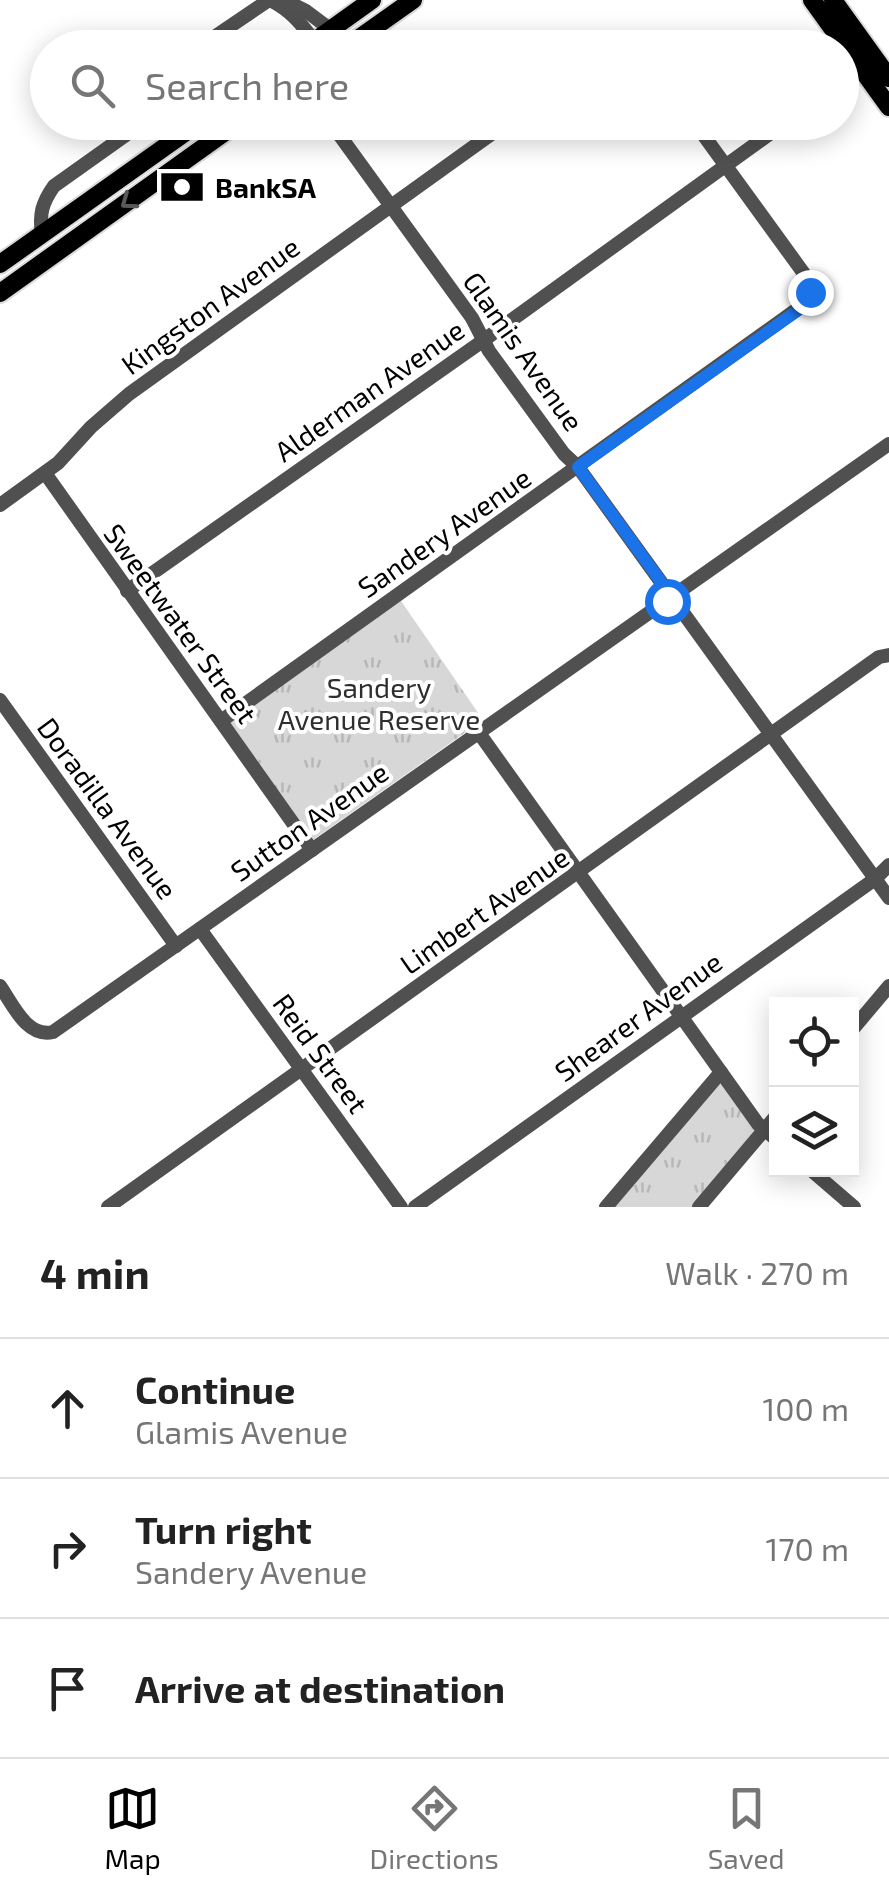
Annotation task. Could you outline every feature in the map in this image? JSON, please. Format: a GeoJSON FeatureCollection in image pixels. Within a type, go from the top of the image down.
{"type":"FeatureCollection","features":[{"type":"Feature","properties":{"kind":"main road"},"geometry":{"type":"LineString","coordinates":[[339,30],[372,0]]}},
{"type":"Feature","properties":{"kind":"main road"},"geometry":{"type":"LineString","coordinates":[[345,30],[392,0]]}},
{"type":"Feature","properties":{"kind":"main road"},"geometry":{"type":"LineString","coordinates":[[351,30],[413,0]]}},
{"type":"Feature","properties":{"kind":"main road"},"geometry":{"type":"LineString","coordinates":[[812,0],[839,30]]}},
{"type":"Feature","properties":{"kind":"main road"},"geometry":{"type":"LineString","coordinates":[[833,0],[850,30]]}},
{"type":"Feature","properties":{"kind":"main road"},"geometry":{"type":"LineString","coordinates":[[859,47],[889,107]]}},
{"type":"Feature","properties":{"kind":"main road"},"geometry":{"type":"LineString","coordinates":[[859,53],[889,78]]}},
{"type":"Feature","properties":{"kind":"main road"},"geometry":{"type":"LineString","coordinates":[[0,264],[175,140]]}},
{"type":"Feature","properties":{"kind":"main road"},"geometry":{"type":"LineString","coordinates":[[0,293],[214,140]]}},
{"type":"Feature","properties":{"kind":"street"},"geometry":{"type":"LineString","coordinates":[[236,21],[240,13],[238,0]]}},
{"type":"Feature","properties":{"kind":"street"},"geometry":{"type":"LineString","coordinates":[[223,30],[269,0],[283,6],[312,30]]}},
{"type":"Feature","properties":{"kind":"street"},"geometry":{"type":"LineString","coordinates":[[280,0],[306,11],[318,30]]}},
{"type":"Feature","properties":{"kind":"street"},"geometry":{"type":"LineString","coordinates":[[859,70],[868,63]]}},
{"type":"Feature","properties":{"kind":"street"},"geometry":{"type":"LineString","coordinates":[[42,235],[40,214],[44,199],[54,186],[119,140]]}},
{"type":"Feature","properties":{"kind":"street","name":"Glamis Avenue"},"geometry":{"type":"LineString","coordinates":[[343,140],[472,318],[489,351],[564,454],[578,467],[889,898]]}},
{"type":"Feature","properties":{"kind":"street","name":"Kingston Avenue"},"geometry":{"type":"LineString","coordinates":[[0,505],[45,474],[129,394],[483,140]]}},
{"type":"Feature","properties":{"kind":"street"},"geometry":{"type":"LineString","coordinates":[[707,140],[725,166]]}},
{"type":"Feature","properties":{"kind":"street","name":"Alderman Avenue"},"geometry":{"type":"LineString","coordinates":[[126,592],[761,140]]}},
{"type":"Feature","properties":{"kind":"street","name":"Sandery Avenue"},"geometry":{"type":"LineString","coordinates":[[221,722],[804,306],[809,283],[805,275],[725,166]]}},
{"type":"Feature","properties":{"kind":"street","name":"Sutton Avenue"},"geometry":{"type":"LineString","coordinates":[[0,986],[30,1028],[41,1034],[53,1032],[889,444]]}},
{"type":"Feature","properties":{"kind":"street","name":"Sweetwater Street"},"geometry":{"type":"LineString","coordinates":[[45,474],[312,850]]}},
{"type":"Feature","properties":{"kind":"street","name":"Limbert Avenue"},"geometry":{"type":"LineString","coordinates":[[108,1207],[879,658],[889,655]]}},
{"type":"Feature","properties":{"kind":"street","name":"Doradilla Avenue"},"geometry":{"type":"LineString","coordinates":[[0,700],[176,946]]}},
{"type":"Feature","properties":{"kind":"street"},"geometry":{"type":"LineString","coordinates":[[479,733],[758,1124],[769,1132]]}},
{"type":"Feature","properties":{"kind":"street","name":"Shearer Avenue"},"geometry":{"type":"LineString","coordinates":[[415,1207],[889,865]]}},
{"type":"Feature","properties":{"kind":"street","name":"Reid Street"},"geometry":{"type":"LineString","coordinates":[[200,928],[401,1207]]}},
{"type":"Feature","properties":{"kind":"street"},"geometry":{"type":"LineString","coordinates":[[859,1022],[889,986]]}},
{"type":"Feature","properties":{"kind":"street"},"geometry":{"type":"LineString","coordinates":[[606,1207],[721,1072]]}},
{"type":"Feature","properties":{"kind":"street"},"geometry":{"type":"LineString","coordinates":[[699,1207],[769,1136]]}},
{"type":"Feature","properties":{"kind":"street"},"geometry":{"type":"LineString","coordinates":[[819,1177],[854,1207]]}},
{"type":"Feature","properties":{"kind":"green space","name":"Sandery Avenue Reserve"},"geometry":{"type":"Polygon","coordinates":[[[399,598],[483,720],[310,842],[225,723],[399,598]]]}},
{"type":"Feature","properties":{"kind":"green space"},"geometry":{"type":"Polygon","coordinates":[[[721,1077],[761,1130],[694,1207],[610,1207],[721,1077]]]}},
{"type":"Feature","properties":{"kind":"place","name":"BankSA"},"geometry":{"type":"Point","coordinates":[182,187]}},
{"type":"Feature","properties":{"kind":"route"},"geometry":{"type":"LineString","coordinates":[[667,601],[672,597],[578,467],[804,306],[810,292]]}}]}
